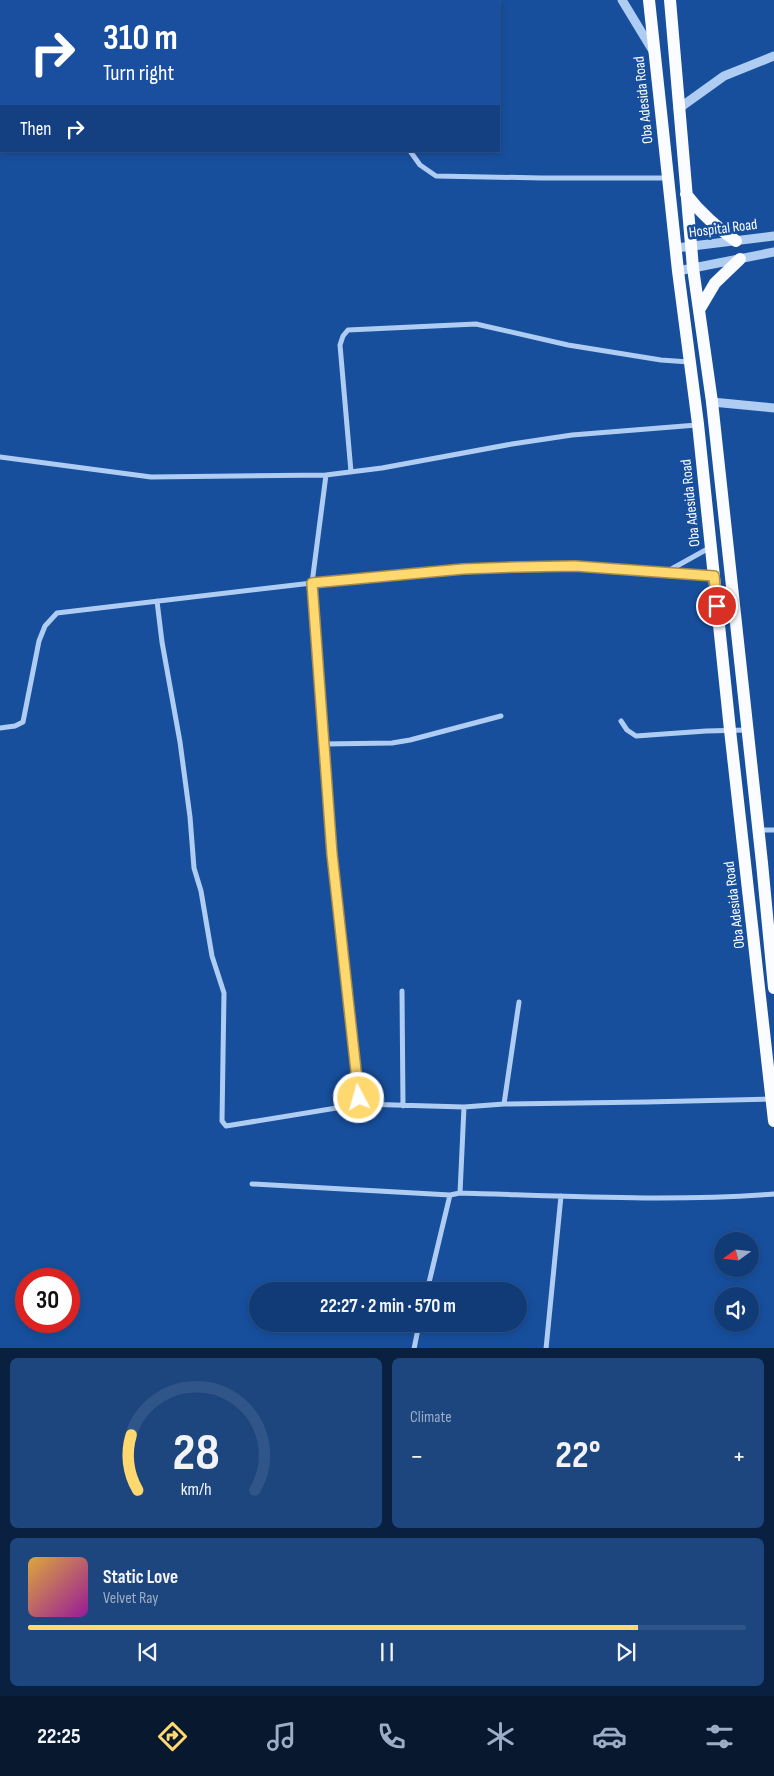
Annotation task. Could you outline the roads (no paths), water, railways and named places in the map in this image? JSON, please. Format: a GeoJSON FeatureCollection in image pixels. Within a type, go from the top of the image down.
{"type":"FeatureCollection","features":[{"type":"Feature","properties":{"kind":"main road","name":"Oba Adesida Road"},"geometry":{"type":"LineString","coordinates":[[649,0],[678,271],[712,547],[730,730],[774,1121]]}},
{"type":"Feature","properties":{"kind":"main road","name":"Oba Adesida Road"},"geometry":{"type":"LineString","coordinates":[[670,0],[693,268],[712,402],[759,830],[774,988]]}},
{"type":"Feature","properties":{"kind":"main road"},"geometry":{"type":"LineString","coordinates":[[686,194],[699,211],[736,241]]}},
{"type":"Feature","properties":{"kind":"main road"},"geometry":{"type":"LineString","coordinates":[[699,310],[715,283],[740,259]]}},
{"type":"Feature","properties":{"kind":"street"},"geometry":{"type":"LineString","coordinates":[[622,0],[654,52]]}},
{"type":"Feature","properties":{"kind":"street"},"geometry":{"type":"LineString","coordinates":[[678,109],[724,76],[774,56]]}},
{"type":"Feature","properties":{"kind":"street"},"geometry":{"type":"LineString","coordinates":[[411,152],[420,165],[436,176],[668,178]]}},
{"type":"Feature","properties":{"kind":"street","name":"Hospital Road"},"geometry":{"type":"LineString","coordinates":[[676,248],[774,236]]}},
{"type":"Feature","properties":{"kind":"street","name":"Hospital Road"},"geometry":{"type":"LineString","coordinates":[[678,271],[774,252]]}},
{"type":"Feature","properties":{"kind":"street"},"geometry":{"type":"LineString","coordinates":[[350,472],[340,345],[343,336],[348,330],[476,324],[568,345],[662,360],[690,362]]}},
{"type":"Feature","properties":{"kind":"street"},"geometry":{"type":"LineString","coordinates":[[712,402],[774,408]]}},
{"type":"Feature","properties":{"kind":"street"},"geometry":{"type":"LineString","coordinates":[[0,457],[151,477],[326,476],[572,435],[698,424]]}},
{"type":"Feature","properties":{"kind":"street"},"geometry":{"type":"LineString","coordinates":[[326,476],[312,583],[332,854],[359,1098],[362,1104]]}},
{"type":"Feature","properties":{"kind":"street"},"geometry":{"type":"LineString","coordinates":[[665,573],[712,547]]}},
{"type":"Feature","properties":{"kind":"street"},"geometry":{"type":"LineString","coordinates":[[0,728],[15,726],[23,722],[39,641],[46,626],[57,612],[312,583],[463,569],[575,566],[714,576]]}},
{"type":"Feature","properties":{"kind":"street"},"geometry":{"type":"LineString","coordinates":[[157,601],[162,642],[180,742],[190,817],[194,868],[201,891],[212,956],[224,993],[222,1121],[226,1126],[362,1104],[464,1107],[504,1104],[772,1099]]}},
{"type":"Feature","properties":{"kind":"street"},"geometry":{"type":"LineString","coordinates":[[324,744],[410,740],[500,716]]}},
{"type":"Feature","properties":{"kind":"street"},"geometry":{"type":"LineString","coordinates":[[622,721],[627,730],[636,736],[748,730]]}},
{"type":"Feature","properties":{"kind":"street"},"geometry":{"type":"LineString","coordinates":[[759,830],[774,830]]}},
{"type":"Feature","properties":{"kind":"street"},"geometry":{"type":"LineString","coordinates":[[402,991],[403,1106]]}},
{"type":"Feature","properties":{"kind":"street"},"geometry":{"type":"LineString","coordinates":[[504,1104],[519,1002]]}},
{"type":"Feature","properties":{"kind":"street"},"geometry":{"type":"LineString","coordinates":[[460,1193],[464,1107]]}},
{"type":"Feature","properties":{"kind":"street"},"geometry":{"type":"LineString","coordinates":[[252,1184],[450,1195],[460,1193],[704,1197],[774,1194]]}},
{"type":"Feature","properties":{"kind":"street"},"geometry":{"type":"LineString","coordinates":[[429,1282],[450,1195]]}},
{"type":"Feature","properties":{"kind":"street"},"geometry":{"type":"LineString","coordinates":[[546,1348],[561,1196]]}},
{"type":"Feature","properties":{"kind":"street"},"geometry":{"type":"LineString","coordinates":[[414,1348],[418,1332]]}}]}
